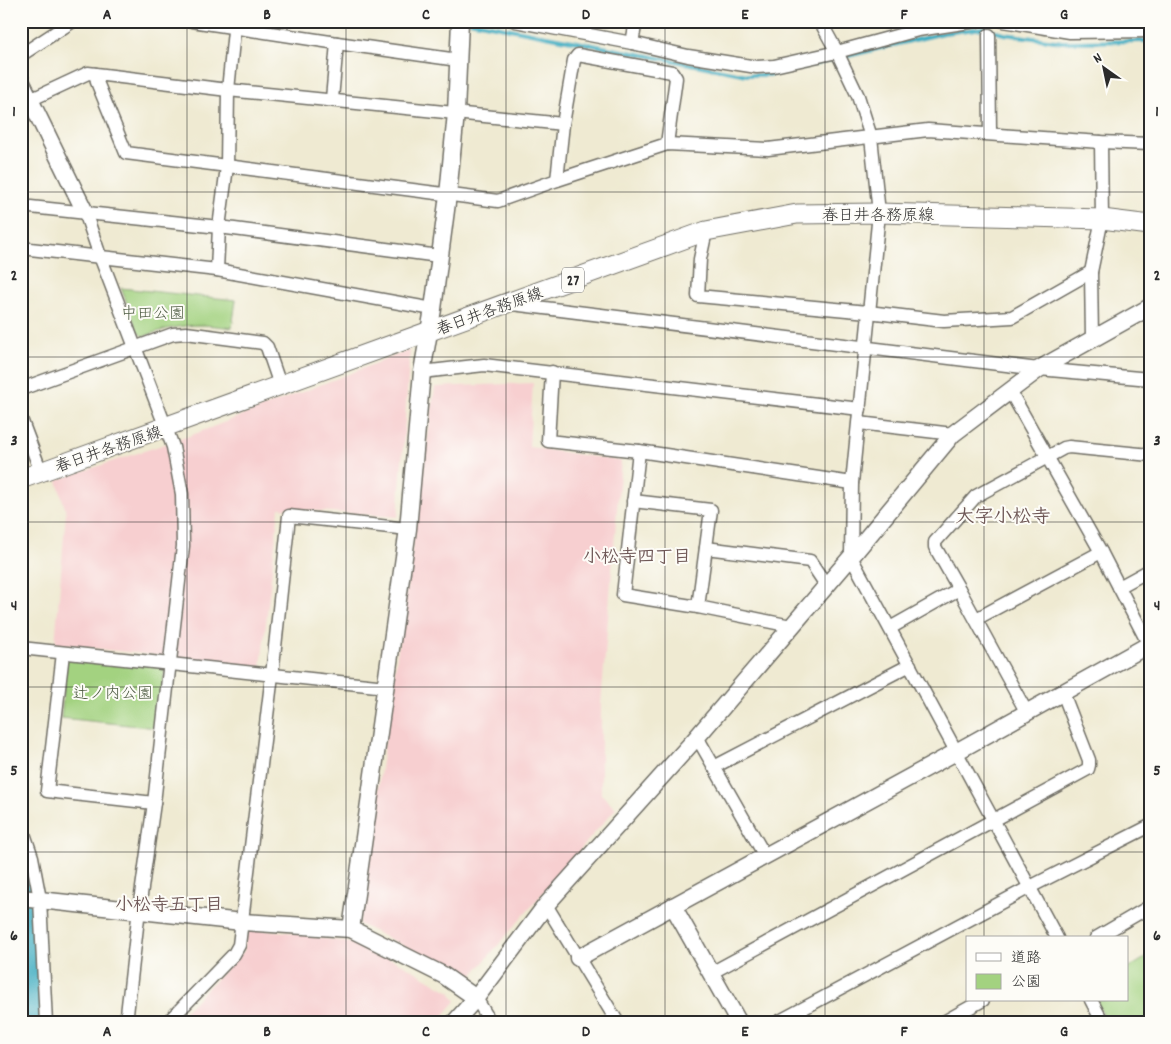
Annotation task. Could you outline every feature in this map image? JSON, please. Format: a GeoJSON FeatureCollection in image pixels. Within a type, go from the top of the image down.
{"type":"FeatureCollection","features":[{"type":"Feature","properties":{"kind":"main road","name":"春日井各務原線"},"geometry":{"type":"LineString","coordinates":[[21,479],[509,304],[706,231],[797,214],[880,212],[1102,219],[1150,225]]}},
{"type":"Feature","properties":{"kind":"street"},"geometry":{"type":"LineString","coordinates":[[21,55],[73,21]]}},
{"type":"Feature","properties":{"kind":"street"},"geometry":{"type":"LineString","coordinates":[[192,21],[235,24],[337,44],[458,60]]}},
{"type":"Feature","properties":{"kind":"street"},"geometry":{"type":"LineString","coordinates":[[351,929],[408,529],[422,372],[433,309],[448,195],[456,113],[460,21]]}},
{"type":"Feature","properties":{"kind":"street"},"geometry":{"type":"LineString","coordinates":[[515,21],[632,43],[688,56],[757,67],[774,66],[837,52],[918,30],[976,21]]}},
{"type":"Feature","properties":{"kind":"street"},"geometry":{"type":"LineString","coordinates":[[632,43],[636,21]]}},
{"type":"Feature","properties":{"kind":"street"},"geometry":{"type":"LineString","coordinates":[[820,21],[858,96],[871,137],[880,212],[868,312],[852,483],[852,557],[1056,936]]}},
{"type":"Feature","properties":{"kind":"street"},"geometry":{"type":"LineString","coordinates":[[1003,21],[1070,32],[1150,31]]}},
{"type":"Feature","properties":{"kind":"street"},"geometry":{"type":"LineString","coordinates":[[217,270],[219,228],[227,167],[228,90],[235,24]]}},
{"type":"Feature","properties":{"kind":"street"},"geometry":{"type":"LineString","coordinates":[[989,35],[990,133]]}},
{"type":"Feature","properties":{"kind":"street"},"geometry":{"type":"LineString","coordinates":[[332,99],[337,44]]}},
{"type":"Feature","properties":{"kind":"street"},"geometry":{"type":"LineString","coordinates":[[558,180],[563,124],[574,60],[578,55],[672,72],[676,78],[667,144]]}},
{"type":"Feature","properties":{"kind":"street"},"geometry":{"type":"LineString","coordinates":[[30,100],[88,73],[228,90],[332,99],[563,124]]}},
{"type":"Feature","properties":{"kind":"street"},"geometry":{"type":"LineString","coordinates":[[96,74],[97,82],[126,154],[498,201],[667,144],[768,150],[928,130],[1150,144]]}},
{"type":"Feature","properties":{"kind":"street"},"geometry":{"type":"LineString","coordinates":[[21,81],[85,212],[134,347],[166,428],[178,473],[182,512],[182,546],[154,803],[126,1023]]}},
{"type":"Feature","properties":{"kind":"street"},"geometry":{"type":"LineString","coordinates":[[1092,338],[1091,272],[1102,219],[1101,142]]}},
{"type":"Feature","properties":{"kind":"street"},"geometry":{"type":"LineString","coordinates":[[21,206],[219,228],[439,256]]}},
{"type":"Feature","properties":{"kind":"street"},"geometry":{"type":"LineString","coordinates":[[706,231],[700,259],[698,296],[944,321],[1012,317],[1091,272]]}},
{"type":"Feature","properties":{"kind":"street"},"geometry":{"type":"LineString","coordinates":[[21,248],[217,270],[433,309]]}},
{"type":"Feature","properties":{"kind":"street"},"geometry":{"type":"LineString","coordinates":[[509,304],[866,346],[1040,369],[1150,379]]}},
{"type":"Feature","properties":{"kind":"street"},"geometry":{"type":"LineString","coordinates":[[454,1023],[476,998],[546,905],[697,737],[852,557],[953,434],[1040,369],[1150,306]]}},
{"type":"Feature","properties":{"kind":"street"},"geometry":{"type":"LineString","coordinates":[[21,389],[134,347],[173,334],[186,333],[260,342],[267,348],[280,385]]}},
{"type":"Feature","properties":{"kind":"street"},"geometry":{"type":"LineString","coordinates":[[422,372],[484,365],[860,409]]}},
{"type":"Feature","properties":{"kind":"street"},"geometry":{"type":"LineString","coordinates":[[552,372],[548,441],[639,451],[852,483]]}},
{"type":"Feature","properties":{"kind":"street"},"geometry":{"type":"LineString","coordinates":[[578,958],[1149,645],[1101,552],[1010,391]]}},
{"type":"Feature","properties":{"kind":"street"},"geometry":{"type":"LineString","coordinates":[[21,419],[41,472]]}},
{"type":"Feature","properties":{"kind":"street"},"geometry":{"type":"LineString","coordinates":[[859,422],[953,434]]}},
{"type":"Feature","properties":{"kind":"street"},"geometry":{"type":"LineString","coordinates":[[1027,713],[935,547],[937,538],[976,496],[1048,456],[1069,447],[1150,455]]}},
{"type":"Feature","properties":{"kind":"street"},"geometry":{"type":"LineString","coordinates":[[639,451],[624,595],[791,626]]}},
{"type":"Feature","properties":{"kind":"street"},"geometry":{"type":"LineString","coordinates":[[633,501],[711,510],[698,608]]}},
{"type":"Feature","properties":{"kind":"street"},"geometry":{"type":"LineString","coordinates":[[166,1023],[234,954],[239,945],[272,675],[289,516],[408,529]]}},
{"type":"Feature","properties":{"kind":"street"},"geometry":{"type":"LineString","coordinates":[[706,548],[810,561],[826,585]]}},
{"type":"Feature","properties":{"kind":"street"},"geometry":{"type":"LineString","coordinates":[[976,619],[1101,552]]}},
{"type":"Feature","properties":{"kind":"street"},"geometry":{"type":"LineString","coordinates":[[1119,587],[1150,570]]}},
{"type":"Feature","properties":{"kind":"street"},"geometry":{"type":"LineString","coordinates":[[890,628],[959,589]]}},
{"type":"Feature","properties":{"kind":"street"},"geometry":{"type":"LineString","coordinates":[[21,648],[386,687]]}},
{"type":"Feature","properties":{"kind":"street"},"geometry":{"type":"LineString","coordinates":[[63,652],[47,791],[154,803]]}},
{"type":"Feature","properties":{"kind":"street"},"geometry":{"type":"LineString","coordinates":[[714,768],[910,665]]}},
{"type":"Feature","properties":{"kind":"street"},"geometry":{"type":"LineString","coordinates":[[710,973],[1088,768],[1088,760],[1063,693]]}},
{"type":"Feature","properties":{"kind":"street"},"geometry":{"type":"LineString","coordinates":[[697,737],[765,856]]}},
{"type":"Feature","properties":{"kind":"street"},"geometry":{"type":"LineString","coordinates":[[21,825],[32,857],[40,899],[46,1023]]}},
{"type":"Feature","properties":{"kind":"street"},"geometry":{"type":"LineString","coordinates":[[776,1023],[1030,887],[1150,826]]}},
{"type":"Feature","properties":{"kind":"street"},"geometry":{"type":"LineString","coordinates":[[21,898],[139,909],[242,922],[351,929],[443,975],[476,998],[491,1023]]}},
{"type":"Feature","properties":{"kind":"street"},"geometry":{"type":"LineString","coordinates":[[546,905],[618,1023]]}},
{"type":"Feature","properties":{"kind":"street"},"geometry":{"type":"LineString","coordinates":[[673,906],[739,1023]]}},
{"type":"Feature","properties":{"kind":"street"},"geometry":{"type":"LineString","coordinates":[[1099,936],[1150,907]]}},
{"type":"Feature","properties":{"kind":"street"},"geometry":{"type":"LineString","coordinates":[[942,1023],[979,1002]]}},
{"type":"Feature","properties":{"kind":"street"},"geometry":{"type":"LineString","coordinates":[[1092,1002],[1103,1023]]}},
{"type":"Feature","properties":{"kind":"shaded area"},"geometry":{"type":"Polygon","coordinates":[[[410,350],[398,517],[279,508],[261,667],[55,644],[66,512],[57,480],[192,435],[410,350]]]}},
{"type":"Feature","properties":{"kind":"shaded area"},"geometry":{"type":"Polygon","coordinates":[[[533,383],[529,447],[621,461],[601,704],[601,794],[616,808],[470,978],[359,924],[435,387],[533,383]]]}},
{"type":"Feature","properties":{"kind":"shaded area"},"geometry":{"type":"Polygon","coordinates":[[[246,929],[288,932],[361,945],[406,966],[450,992],[456,1001],[437,1023],[173,1023],[244,951],[246,929]]]}},
{"type":"Feature","properties":{"kind":"green space","name":"中田公園"},"geometry":{"type":"Polygon","coordinates":[[[121,288],[236,300],[232,328],[209,325],[188,326],[142,336],[138,332],[121,288]]]}},
{"type":"Feature","properties":{"kind":"green space","name":"辻ノ内公園"},"geometry":{"type":"Polygon","coordinates":[[[67,656],[165,667],[158,728],[61,718],[67,656]]]}},
{"type":"Feature","properties":{"kind":"green space"},"geometry":{"type":"Polygon","coordinates":[[[1150,955],[1150,1023],[1108,1023],[1096,1002],[1128,1002],[1128,968],[1150,955]]]}},
{"type":"Feature","properties":{"kind":"waterway"},"geometry":{"type":"LineString","coordinates":[[469,21],[747,75],[769,75],[944,33],[983,28],[1004,34],[1062,42],[1150,41]]}},
{"type":"Feature","properties":{"kind":"waterway"},"geometry":{"type":"LineString","coordinates":[[21,863],[30,922],[32,1023]]}},
{"type":"Feature","properties":{"kind":"district","name":"大字小松寺"},"geometry":{"type":"Point","coordinates":[1003,515]}},
{"type":"Feature","properties":{"kind":"district","name":"小松寺四丁目"},"geometry":{"type":"Point","coordinates":[637,556]}},
{"type":"Feature","properties":{"kind":"district","name":"小松寺五丁目"},"geometry":{"type":"Point","coordinates":[169,904]}}]}
